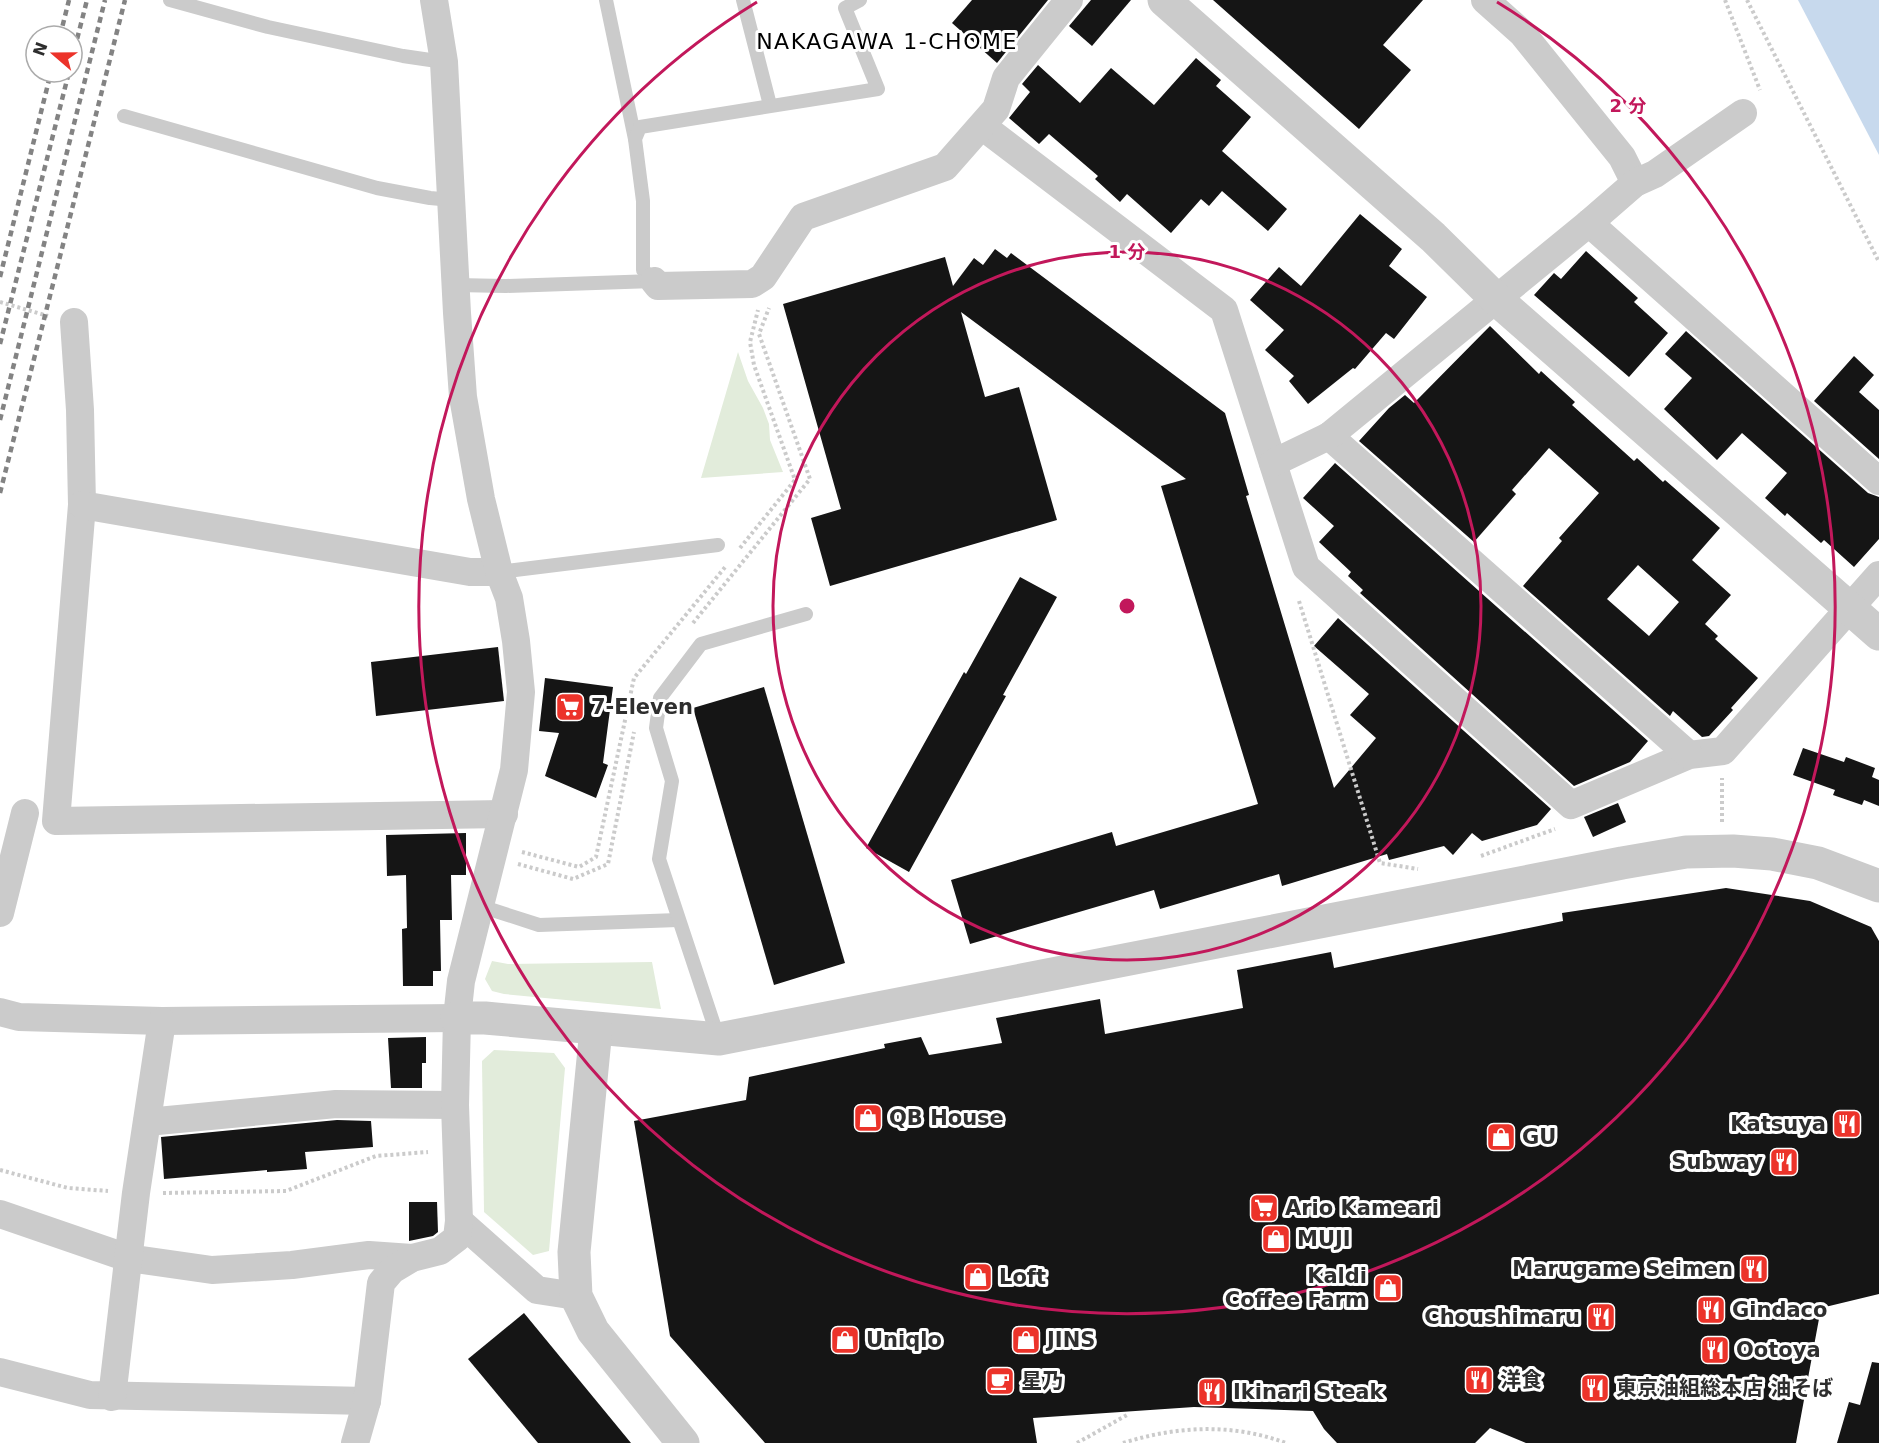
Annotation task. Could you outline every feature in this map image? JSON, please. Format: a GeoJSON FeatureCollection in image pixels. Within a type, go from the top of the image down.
{"type":"FeatureCollection","features":[{"type":"Feature","properties":{"kind":"street"},"geometry":{"type":"LineString","coordinates":[[355,1443],[367,1401],[381,1283],[392,1270],[412,1258],[440,1251],[457,1238],[459,1221],[455,1105],[457,1017],[461,981],[480,906],[505,853],[504,814],[514,770],[521,692],[509,598],[499,572],[480,499],[463,397],[444,62],[434,0]]}},
{"type":"Feature","properties":{"kind":"street"},"geometry":{"type":"LineString","coordinates":[[654,281],[658,286],[752,284],[763,277],[803,217],[945,168],[996,109],[1006,78],[1069,0]]}},
{"type":"Feature","properties":{"kind":"street"},"geometry":{"type":"LineString","coordinates":[[1164,0],[1433,237],[1496,299],[1879,634]]}},
{"type":"Feature","properties":{"kind":"street"},"geometry":{"type":"LineString","coordinates":[[1485,0],[1522,33],[1622,157],[1635,183]]}},
{"type":"Feature","properties":{"kind":"street"},"geometry":{"type":"LineString","coordinates":[[1273,463],[1329,436],[1635,183],[1655,174],[1743,112]]}},
{"type":"Feature","properties":{"kind":"street"},"geometry":{"type":"LineString","coordinates":[[982,126],[1224,310],[1306,567],[1571,805],[1689,755],[1723,751],[1879,575]]}},
{"type":"Feature","properties":{"kind":"street"},"geometry":{"type":"LineString","coordinates":[[1589,223],[1879,481]]}},
{"type":"Feature","properties":{"kind":"street"},"geometry":{"type":"LineString","coordinates":[[74,322],[81,410],[82,505],[56,820],[504,814]]}},
{"type":"Feature","properties":{"kind":"street"},"geometry":{"type":"LineString","coordinates":[[1329,436],[1689,755]]}},
{"type":"Feature","properties":{"kind":"street"},"geometry":{"type":"LineString","coordinates":[[82,505],[470,572],[499,572]]}},
{"type":"Feature","properties":{"kind":"street"},"geometry":{"type":"LineString","coordinates":[[0,914],[22,825],[57,812]]}},
{"type":"Feature","properties":{"kind":"street"},"geometry":{"type":"LineString","coordinates":[[0,1012],[20,1017],[162,1022],[485,1018],[718,1039],[1686,852],[1733,850],[1772,854],[1818,863],[1879,886]]}},
{"type":"Feature","properties":{"kind":"street"},"geometry":{"type":"LineString","coordinates":[[112,1397],[136,1193],[162,1022]]}},
{"type":"Feature","properties":{"kind":"street"},"geometry":{"type":"LineString","coordinates":[[596,1029],[574,1252],[576,1296],[593,1331],[683,1443]]}},
{"type":"Feature","properties":{"kind":"street"},"geometry":{"type":"LineString","coordinates":[[147,1122],[336,1104],[455,1105]]}},
{"type":"Feature","properties":{"kind":"street"},"geometry":{"type":"LineString","coordinates":[[0,1214],[128,1258],[212,1270],[292,1265],[369,1255],[412,1258]]}},
{"type":"Feature","properties":{"kind":"street"},"geometry":{"type":"LineString","coordinates":[[459,1221],[537,1290],[576,1296]]}},
{"type":"Feature","properties":{"kind":"street"},"geometry":{"type":"LineString","coordinates":[[0,1372],[90,1395],[112,1397],[367,1401]]}},
{"type":"Feature","properties":{"kind":"lane"},"geometry":{"type":"LineString","coordinates":[[170,0],[268,27],[403,56],[444,62]]}},
{"type":"Feature","properties":{"kind":"lane"},"geometry":{"type":"LineString","coordinates":[[606,0],[635,139],[643,201],[643,270],[654,281]]}},
{"type":"Feature","properties":{"kind":"lane"},"geometry":{"type":"LineString","coordinates":[[743,0],[770,105]]}},
{"type":"Feature","properties":{"kind":"lane"},"geometry":{"type":"LineString","coordinates":[[635,139],[640,127],[878,89],[845,8],[860,0]]}},
{"type":"Feature","properties":{"kind":"lane"},"geometry":{"type":"LineString","coordinates":[[124,117],[377,188],[452,200]]}},
{"type":"Feature","properties":{"kind":"lane"},"geometry":{"type":"LineString","coordinates":[[455,285],[506,286],[654,281]]}},
{"type":"Feature","properties":{"kind":"lane"},"geometry":{"type":"LineString","coordinates":[[499,572],[718,545]]}},
{"type":"Feature","properties":{"kind":"lane"},"geometry":{"type":"LineString","coordinates":[[718,1039],[659,859],[672,780],[656,729],[660,698],[701,645],[806,614]]}},
{"type":"Feature","properties":{"kind":"lane"},"geometry":{"type":"LineString","coordinates":[[480,906],[539,925],[678,920]]}},
{"type":"Feature","properties":{"kind":"path"},"geometry":{"type":"LineString","coordinates":[[1725,0],[1763,99],[1743,112]]}},
{"type":"Feature","properties":{"kind":"path"},"geometry":{"type":"LineString","coordinates":[[1747,0],[1879,262]]}},
{"type":"Feature","properties":{"kind":"path"},"geometry":{"type":"LineString","coordinates":[[738,550],[795,480],[754,365],[750,342],[763,293],[763,277]]}},
{"type":"Feature","properties":{"kind":"path"},"geometry":{"type":"LineString","coordinates":[[0,302],[74,322]]}},
{"type":"Feature","properties":{"kind":"path"},"geometry":{"type":"LineString","coordinates":[[687,632],[810,478],[759,334],[770,306]]}},
{"type":"Feature","properties":{"kind":"path"},"geometry":{"type":"LineString","coordinates":[[505,853],[579,867],[596,857],[634,678],[731,560]]}},
{"type":"Feature","properties":{"kind":"path"},"geometry":{"type":"LineString","coordinates":[[1297,593],[1380,863],[1427,870]]}},
{"type":"Feature","properties":{"kind":"path"},"geometry":{"type":"LineString","coordinates":[[505,853],[573,879],[608,864],[634,730]]}},
{"type":"Feature","properties":{"kind":"path"},"geometry":{"type":"LineString","coordinates":[[1722,829],[1723,751]]}},
{"type":"Feature","properties":{"kind":"path"},"geometry":{"type":"LineString","coordinates":[[1472,859],[1577,820],[1571,805]]}},
{"type":"Feature","properties":{"kind":"path"},"geometry":{"type":"LineString","coordinates":[[0,1170],[68,1188],[136,1193],[286,1191],[376,1156],[413,1151],[456,1152]]}},
{"type":"Feature","properties":{"kind":"path"},"geometry":{"type":"LineString","coordinates":[[1077,1443],[1127,1415]]}},
{"type":"Feature","properties":{"kind":"path"},"geometry":{"type":"LineString","coordinates":[[1123,1443],[1169,1431],[1205,1428],[1248,1432],[1286,1443]]}},
{"type":"Feature","properties":{"kind":"green space"},"geometry":{"type":"Polygon","coordinates":[[[738,352],[748,381],[769,424],[770,440],[783,472],[701,478],[738,352]]]}},
{"type":"Feature","properties":{"kind":"green space"},"geometry":{"type":"Polygon","coordinates":[[[492,961],[508,964],[652,962],[661,1009],[492,991],[485,979],[492,961]]]}},
{"type":"Feature","properties":{"kind":"green space"},"geometry":{"type":"Polygon","coordinates":[[[494,1050],[554,1053],[565,1068],[549,1251],[533,1255],[484,1212],[482,1061],[494,1050]]]}},
{"type":"Feature","properties":{"kind":"water"},"geometry":{"type":"Polygon","coordinates":[[[1798,0],[1879,0],[1879,155],[1798,0]]]}},
{"type":"Feature","properties":{"kind":"building"},"geometry":{"type":"Polygon","coordinates":[[[972,0],[1048,0],[997,63],[952,23],[972,0]]]}},
{"type":"Feature","properties":{"kind":"building"},"geometry":{"type":"Polygon","coordinates":[[[1091,0],[1131,0],[1092,46],[1069,26],[1091,0]]]}},
{"type":"Feature","properties":{"kind":"building"},"geometry":{"type":"Polygon","coordinates":[[[1213,0],[1423,0],[1383,45],[1411,70],[1359,129],[1213,0]]]}},
{"type":"Feature","properties":{"kind":"building"},"geometry":{"type":"Polygon","coordinates":[[[1196,58],[1221,80],[1216,86],[1251,117],[1222,151],[1287,209],[1268,231],[1222,191],[1209,206],[1201,199],[1171,233],[1127,194],[1120,202],[1095,179],[1098,176],[1049,134],[1039,144],[1009,118],[1030,92],[1022,84],[1038,65],[1080,103],[1111,68],[1154,105],[1196,58]]]}},
{"type":"Feature","properties":{"kind":"building"},"geometry":{"type":"Polygon","coordinates":[[[1360,214],[1402,249],[1389,266],[1427,297],[1394,339],[1386,333],[1355,369],[1353,368],[1308,404],[1289,381],[1294,376],[1265,350],[1284,330],[1250,300],[1279,267],[1301,286],[1360,214]]]}},
{"type":"Feature","properties":{"kind":"building"},"geometry":{"type":"Polygon","coordinates":[[[995,249],[1007,258],[1011,253],[1225,413],[1249,495],[1246,496],[1334,788],[1376,738],[1350,715],[1369,694],[1314,646],[1338,618],[1551,809],[1537,825],[1482,841],[1472,833],[1453,855],[1444,846],[1389,860],[1387,854],[1282,886],[1279,874],[1160,909],[1154,890],[970,944],[951,880],[1112,832],[1116,846],[1258,804],[1161,486],[1186,479],[961,312],[985,397],[1019,387],[1057,520],[830,586],[811,518],[841,509],[783,304],[945,257],[953,286],[974,258],[983,265],[995,249]]]}},
{"type":"Feature","properties":{"kind":"building"},"geometry":{"type":"Polygon","coordinates":[[[1586,251],[1638,298],[1634,302],[1668,333],[1629,377],[1534,295],[1554,273],[1561,279],[1586,251]]]}},
{"type":"Feature","properties":{"kind":"building"},"geometry":{"type":"Polygon","coordinates":[[[1490,326],[1539,374],[1541,371],[1575,402],[1572,405],[1634,461],[1637,458],[1720,528],[1692,560],[1731,595],[1705,624],[1718,636],[1715,639],[1758,678],[1709,736],[1702,737],[1673,711],[1670,716],[1523,586],[1562,541],[1559,538],[1599,493],[1549,448],[1512,490],[1516,494],[1474,542],[1359,441],[1389,408],[1405,395],[1414,403],[1490,326]],[[1638,565],[1607,599],[1649,636],[1679,602],[1638,565]]]}},
{"type":"Feature","properties":{"kind":"building"},"geometry":{"type":"Polygon","coordinates":[[[1686,331],[1868,493],[1879,497],[1879,539],[1854,567],[1824,540],[1821,543],[1787,513],[1785,516],[1765,498],[1787,473],[1742,433],[1717,460],[1664,409],[1692,378],[1665,354],[1686,331]]]}},
{"type":"Feature","properties":{"kind":"building"},"geometry":{"type":"Polygon","coordinates":[[[1854,356],[1874,375],[1859,392],[1879,410],[1879,459],[1814,401],[1854,356]]]}},
{"type":"Feature","properties":{"kind":"building"},"geometry":{"type":"Polygon","coordinates":[[[1335,463],[1648,741],[1630,762],[1574,786],[1360,593],[1363,590],[1348,576],[1351,572],[1319,542],[1334,526],[1303,498],[1335,463]]]}},
{"type":"Feature","properties":{"kind":"building"},"geometry":{"type":"Polygon","coordinates":[[[1020,577],[1057,597],[1003,695],[1006,696],[909,872],[866,848],[1020,577]]]}},
{"type":"Feature","properties":{"kind":"building"},"geometry":{"type":"Polygon","coordinates":[[[498,647],[504,701],[376,716],[371,662],[498,647]]]}},
{"type":"Feature","properties":{"kind":"building"},"geometry":{"type":"Polygon","coordinates":[[[545,678],[613,687],[603,763],[608,765],[596,798],[545,776],[559,733],[539,731],[545,678]]]}},
{"type":"Feature","properties":{"kind":"building"},"geometry":{"type":"Polygon","coordinates":[[[764,687],[845,963],[774,985],[693,708],[764,687]]]}},
{"type":"Feature","properties":{"kind":"building"},"geometry":{"type":"Polygon","coordinates":[[[1803,748],[1844,762],[1846,757],[1875,768],[1872,777],[1879,780],[1879,806],[1864,800],[1862,805],[1833,795],[1835,790],[1793,775],[1803,748]]]}},
{"type":"Feature","properties":{"kind":"building"},"geometry":{"type":"Polygon","coordinates":[[[1618,803],[1626,822],[1593,837],[1584,817],[1618,803]]]}},
{"type":"Feature","properties":{"kind":"building"},"geometry":{"type":"Polygon","coordinates":[[[466,833],[466,875],[451,875],[452,920],[440,920],[441,971],[433,971],[433,986],[403,986],[402,929],[407,928],[406,875],[387,876],[386,835],[466,833]]]}},
{"type":"Feature","properties":{"kind":"building","name":"Ario Kameari"},"geometry":{"type":"Polygon","coordinates":[[[1726,888],[1810,901],[1871,927],[1879,941],[1879,1294],[1821,1308],[1796,1443],[1526,1443],[1490,1428],[1475,1443],[1337,1443],[1324,1429],[1313,1411],[1194,1407],[1033,1418],[1037,1443],[765,1443],[670,1336],[634,1121],[746,1100],[749,1077],[885,1048],[884,1044],[921,1037],[929,1055],[1002,1043],[996,1018],[1100,999],[1105,1034],[1243,1008],[1237,970],[1331,952],[1334,968],[1563,921],[1562,913],[1726,888]]]}},
{"type":"Feature","properties":{"kind":"building"},"geometry":{"type":"Polygon","coordinates":[[[426,1037],[426,1063],[422,1063],[422,1088],[391,1088],[388,1038],[426,1037]]]}},
{"type":"Feature","properties":{"kind":"building"},"geometry":{"type":"Polygon","coordinates":[[[337,1120],[371,1121],[373,1147],[305,1152],[307,1169],[164,1179],[161,1137],[337,1120]]]}},
{"type":"Feature","properties":{"kind":"building"},"geometry":{"type":"Polygon","coordinates":[[[409,1202],[437,1202],[438,1232],[433,1236],[409,1241],[409,1202]]]}},
{"type":"Feature","properties":{"kind":"building"},"geometry":{"type":"Polygon","coordinates":[[[524,1313],[631,1443],[538,1443],[468,1359],[524,1313]]]}},
{"type":"Feature","properties":{"kind":"building"},"geometry":{"type":"Polygon","coordinates":[[[1872,1362],[1879,1363],[1879,1443],[1837,1443],[1849,1402],[1860,1405],[1872,1362]]]}},
{"type":"Feature","properties":{"kind":"railway"},"geometry":{"type":"LineString","coordinates":[[63,24],[69,0]]}},
{"type":"Feature","properties":{"kind":"railway"},"geometry":{"type":"LineString","coordinates":[[81,24],[87,0]]}},
{"type":"Feature","properties":{"kind":"railway"},"geometry":{"type":"LineString","coordinates":[[0,420],[105,0]]}},
{"type":"Feature","properties":{"kind":"railway"},"geometry":{"type":"LineString","coordinates":[[0,493],[125,0]]}},
{"type":"Feature","properties":{"kind":"railway"},"geometry":{"type":"LineString","coordinates":[[0,277],[48,84]]}},
{"type":"Feature","properties":{"kind":"railway"},"geometry":{"type":"LineString","coordinates":[[0,344],[66,84]]}},
{"type":"Feature","properties":{"kind":"place","name":"7-Eleven"},"geometry":{"type":"Point","coordinates":[570,707]}},
{"type":"Feature","properties":{"kind":"place","name":"QB House"},"geometry":{"type":"Point","coordinates":[868,1118]}},
{"type":"Feature","properties":{"kind":"place","name":"Katsuya"},"geometry":{"type":"Point","coordinates":[1847,1124]}},
{"type":"Feature","properties":{"kind":"place","name":"GU"},"geometry":{"type":"Point","coordinates":[1501,1137]}},
{"type":"Feature","properties":{"kind":"place","name":"Subway"},"geometry":{"type":"Point","coordinates":[1784,1162]}},
{"type":"Feature","properties":{"kind":"place","name":"Ario Kameari"},"geometry":{"type":"Point","coordinates":[1264,1208]}},
{"type":"Feature","properties":{"kind":"place","name":"MUJI"},"geometry":{"type":"Point","coordinates":[1276,1239]}},
{"type":"Feature","properties":{"kind":"place","name":"Marugame Seimen"},"geometry":{"type":"Point","coordinates":[1754,1269]}},
{"type":"Feature","properties":{"kind":"place","name":"Loft"},"geometry":{"type":"Point","coordinates":[978,1277]}},
{"type":"Feature","properties":{"kind":"place","name":"Kaldi Coffee Farm"},"geometry":{"type":"Point","coordinates":[1388,1288]}},
{"type":"Feature","properties":{"kind":"place","name":"Gindaco"},"geometry":{"type":"Point","coordinates":[1711,1310]}},
{"type":"Feature","properties":{"kind":"place","name":"Choushimaru"},"geometry":{"type":"Point","coordinates":[1601,1317]}},
{"type":"Feature","properties":{"kind":"place","name":"Uniqlo"},"geometry":{"type":"Point","coordinates":[845,1340]}},
{"type":"Feature","properties":{"kind":"place","name":"JINS"},"geometry":{"type":"Point","coordinates":[1026,1340]}},
{"type":"Feature","properties":{"kind":"place","name":"Ootoya"},"geometry":{"type":"Point","coordinates":[1715,1350]}},
{"type":"Feature","properties":{"kind":"place","name":"洋食"},"geometry":{"type":"Point","coordinates":[1479,1380]}},
{"type":"Feature","properties":{"kind":"place","name":"星乃"},"geometry":{"type":"Point","coordinates":[1000,1381]}},
{"type":"Feature","properties":{"kind":"place","name":"東京油組総本店 油そば"},"geometry":{"type":"Point","coordinates":[1595,1388]}},
{"type":"Feature","properties":{"kind":"place","name":"Ikinari Steak"},"geometry":{"type":"Point","coordinates":[1212,1392]}},
{"type":"Feature","properties":{"kind":"district","name":"NAKAGAWA 1-CHOME"},"geometry":{"type":"Point","coordinates":[887,41]}}]}
